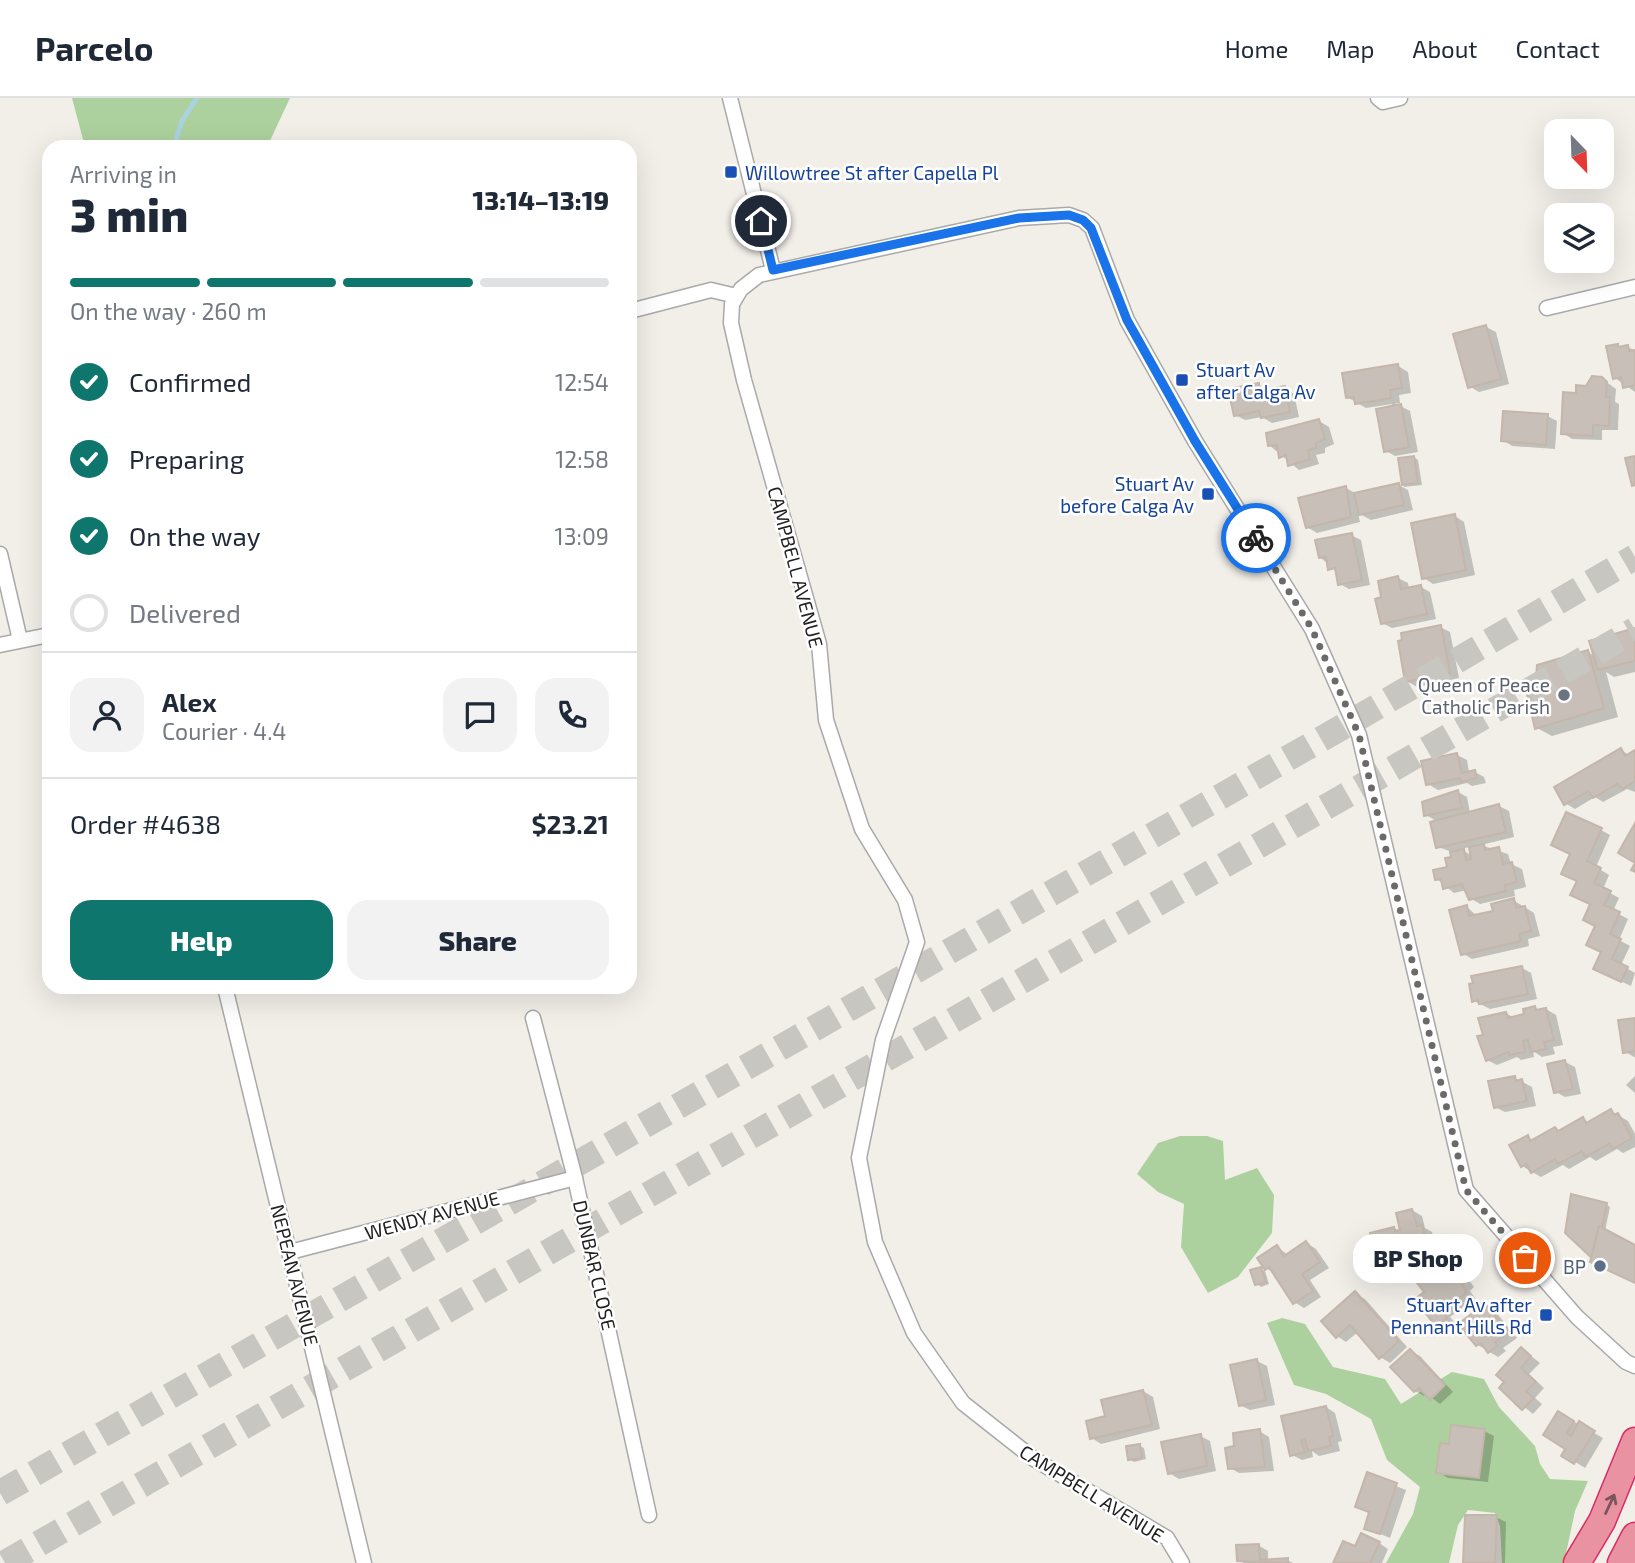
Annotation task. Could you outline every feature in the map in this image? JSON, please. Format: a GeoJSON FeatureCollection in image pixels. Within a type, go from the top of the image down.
{"type":"FeatureCollection","features":[{"type":"Feature","properties":{"kind":"highway"},"geometry":{"type":"LineString","coordinates":[[1577,1563],[1602,1521],[1635,1441]]}},
{"type":"Feature","properties":{"kind":"highway"},"geometry":{"type":"LineString","coordinates":[[1621,1563],[1635,1536]]}},
{"type":"Feature","properties":{"kind":"street"},"geometry":{"type":"LineString","coordinates":[[730,98],[773,270]]}},
{"type":"Feature","properties":{"kind":"street"},"geometry":{"type":"LineString","coordinates":[[1378,98],[1383,102],[1400,98]]}},
{"type":"Feature","properties":{"kind":"street"},"geometry":{"type":"LineString","coordinates":[[637,309],[711,290],[736,296],[749,281],[773,270],[1019,218],[1069,215],[1083,220],[1091,228],[1127,320],[1158,377],[1312,629],[1359,735],[1466,1190],[1577,1317],[1626,1362],[1635,1366]]}},
{"type":"Feature","properties":{"kind":"street"},"geometry":{"type":"LineString","coordinates":[[1547,307],[1635,287]]}},
{"type":"Feature","properties":{"kind":"street","name":"CAMPBELL AVENUE"},"geometry":{"type":"LineString","coordinates":[[736,296],[731,323],[744,380],[819,644],[826,720],[862,829],[905,900],[917,942],[883,1040],[859,1158],[876,1242],[914,1333],[963,1404],[1034,1459],[1167,1538],[1182,1563]]}},
{"type":"Feature","properties":{"kind":"street"},"geometry":{"type":"LineString","coordinates":[[0,554],[20,640]]}},
{"type":"Feature","properties":{"kind":"street"},"geometry":{"type":"LineString","coordinates":[[0,645],[42,636]]}},
{"type":"Feature","properties":{"kind":"street","name":"NEPEAN AVENUE"},"geometry":{"type":"LineString","coordinates":[[227,994],[364,1563]]}},
{"type":"Feature","properties":{"kind":"street","name":"DUNBAR CLOSE"},"geometry":{"type":"LineString","coordinates":[[533,1018],[575,1178],[649,1515]]}},
{"type":"Feature","properties":{"kind":"street","name":"WENDY AVENUE"},"geometry":{"type":"LineString","coordinates":[[290,1252],[575,1178]]}},
{"type":"Feature","properties":{"kind":"green space"},"geometry":{"type":"Polygon","coordinates":[[[72,98],[290,98],[270,140],[83,140],[72,98]]]}},
{"type":"Feature","properties":{"kind":"green space"},"geometry":{"type":"Polygon","coordinates":[[[1180,1136],[1207,1136],[1223,1141],[1225,1180],[1257,1168],[1274,1195],[1272,1233],[1238,1277],[1208,1293],[1181,1247],[1184,1204],[1158,1192],[1137,1174],[1158,1143],[1180,1136]]]}},
{"type":"Feature","properties":{"kind":"green space"},"geometry":{"type":"Polygon","coordinates":[[[1282,1318],[1305,1324],[1333,1367],[1385,1379],[1401,1404],[1452,1372],[1484,1379],[1499,1407],[1535,1446],[1540,1464],[1550,1479],[1588,1481],[1575,1511],[1564,1563],[1502,1563],[1500,1526],[1495,1513],[1468,1510],[1458,1525],[1449,1563],[1386,1563],[1413,1514],[1420,1487],[1387,1460],[1371,1419],[1326,1394],[1294,1385],[1267,1323],[1282,1318]]]}},
{"type":"Feature","properties":{"kind":"building"},"geometry":{"type":"Polygon","coordinates":[[[1486,325],[1501,379],[1468,388],[1453,334],[1486,325]]]}},
{"type":"Feature","properties":{"kind":"building"},"geometry":{"type":"Polygon","coordinates":[[[1618,344],[1618,347],[1628,345],[1629,351],[1635,350],[1635,385],[1623,388],[1621,377],[1613,379],[1606,346],[1618,344]]]}},
{"type":"Feature","properties":{"kind":"building"},"geometry":{"type":"Polygon","coordinates":[[[1398,364],[1402,388],[1390,390],[1391,398],[1355,404],[1354,397],[1346,398],[1342,373],[1398,364]]]}},
{"type":"Feature","properties":{"kind":"building"},"geometry":{"type":"Polygon","coordinates":[[[1592,376],[1602,377],[1607,382],[1606,397],[1610,397],[1609,426],[1593,425],[1593,436],[1561,434],[1563,392],[1576,393],[1576,385],[1586,386],[1592,376]]]}},
{"type":"Feature","properties":{"kind":"building"},"geometry":{"type":"Polygon","coordinates":[[[1259,383],[1260,391],[1285,386],[1290,412],[1261,418],[1259,411],[1234,416],[1228,389],[1259,383]]]}},
{"type":"Feature","properties":{"kind":"building"},"geometry":{"type":"Polygon","coordinates":[[[1401,404],[1409,447],[1384,452],[1376,409],[1401,404]]]}},
{"type":"Feature","properties":{"kind":"building"},"geometry":{"type":"Polygon","coordinates":[[[1503,411],[1548,414],[1546,445],[1501,441],[1503,411]]]}},
{"type":"Feature","properties":{"kind":"building"},"geometry":{"type":"Polygon","coordinates":[[[1319,419],[1325,439],[1316,443],[1316,448],[1308,450],[1310,459],[1288,466],[1286,455],[1279,458],[1277,445],[1268,446],[1266,433],[1319,419]]]}},
{"type":"Feature","properties":{"kind":"building"},"geometry":{"type":"Polygon","coordinates":[[[1414,456],[1418,483],[1402,485],[1398,458],[1414,456]]]}},
{"type":"Feature","properties":{"kind":"building"},"geometry":{"type":"Polygon","coordinates":[[[1635,456],[1635,485],[1632,486],[1625,458],[1635,456]]]}},
{"type":"Feature","properties":{"kind":"building"},"geometry":{"type":"Polygon","coordinates":[[[1399,483],[1404,505],[1359,515],[1354,493],[1399,483]]]}},
{"type":"Feature","properties":{"kind":"building"},"geometry":{"type":"Polygon","coordinates":[[[1346,486],[1351,517],[1306,528],[1298,498],[1346,486]]]}},
{"type":"Feature","properties":{"kind":"building"},"geometry":{"type":"Polygon","coordinates":[[[1455,514],[1466,570],[1422,579],[1411,523],[1455,514]]]}},
{"type":"Feature","properties":{"kind":"building"},"geometry":{"type":"Polygon","coordinates":[[[1352,533],[1362,580],[1338,585],[1335,568],[1328,570],[1326,557],[1319,558],[1315,540],[1352,533]]]}},
{"type":"Feature","properties":{"kind":"building"},"geometry":{"type":"Polygon","coordinates":[[[1398,576],[1401,589],[1421,585],[1427,614],[1381,624],[1375,599],[1381,597],[1378,581],[1398,576]]]}},
{"type":"Feature","properties":{"kind":"building"},"geometry":{"type":"Polygon","coordinates":[[[1441,625],[1450,673],[1405,682],[1398,641],[1402,640],[1401,633],[1441,625]]]}},
{"type":"Feature","properties":{"kind":"building"},"geometry":{"type":"Polygon","coordinates":[[[1635,628],[1635,661],[1598,670],[1589,641],[1635,628]]]}},
{"type":"Feature","properties":{"kind":"building","name":"Queen of Peace Catholic Parish"},"geometry":{"type":"Polygon","coordinates":[[[1588,650],[1604,708],[1535,729],[1524,681],[1536,678],[1537,665],[1588,650]]]}},
{"type":"Feature","properties":{"kind":"building"},"geometry":{"type":"Polygon","coordinates":[[[1621,748],[1625,756],[1635,750],[1635,781],[1623,789],[1617,784],[1593,798],[1588,791],[1564,805],[1554,787],[1621,748]]]}},
{"type":"Feature","properties":{"kind":"building"},"geometry":{"type":"Polygon","coordinates":[[[1457,753],[1462,773],[1475,770],[1477,778],[1461,782],[1460,778],[1426,785],[1421,761],[1457,753]]]}},
{"type":"Feature","properties":{"kind":"building"},"geometry":{"type":"Polygon","coordinates":[[[1458,790],[1462,808],[1424,816],[1422,802],[1458,790]]]}},
{"type":"Feature","properties":{"kind":"building"},"geometry":{"type":"Polygon","coordinates":[[[1499,804],[1506,832],[1436,848],[1430,822],[1499,804]]]}},
{"type":"Feature","properties":{"kind":"building"},"geometry":{"type":"Polygon","coordinates":[[[1566,812],[1602,828],[1587,861],[1601,868],[1594,883],[1611,891],[1604,905],[1620,912],[1610,934],[1621,939],[1612,959],[1628,967],[1621,982],[1593,969],[1601,952],[1586,945],[1595,926],[1583,920],[1590,904],[1570,895],[1577,881],[1561,874],[1570,854],[1551,845],[1566,812]]]}},
{"type":"Feature","properties":{"kind":"building"},"geometry":{"type":"Polygon","coordinates":[[[1635,823],[1635,863],[1618,853],[1635,823]]]}},
{"type":"Feature","properties":{"kind":"building"},"geometry":{"type":"Polygon","coordinates":[[[1484,844],[1485,850],[1499,847],[1503,864],[1512,862],[1517,882],[1505,885],[1506,891],[1469,900],[1462,884],[1443,889],[1441,879],[1435,880],[1433,870],[1447,867],[1445,858],[1451,857],[1450,852],[1464,849],[1466,860],[1471,859],[1469,847],[1484,844]]]}},
{"type":"Feature","properties":{"kind":"building"},"geometry":{"type":"Polygon","coordinates":[[[1514,898],[1516,908],[1525,906],[1531,931],[1519,934],[1521,941],[1461,955],[1449,910],[1467,905],[1469,916],[1493,911],[1491,904],[1514,898]]]}},
{"type":"Feature","properties":{"kind":"building"},"geometry":{"type":"Polygon","coordinates":[[[1522,966],[1528,994],[1479,1004],[1478,1000],[1472,1002],[1469,984],[1473,983],[1471,976],[1522,966]]]}},
{"type":"Feature","properties":{"kind":"building"},"geometry":{"type":"Polygon","coordinates":[[[1535,1006],[1536,1010],[1546,1008],[1554,1040],[1544,1042],[1546,1049],[1531,1052],[1528,1040],[1523,1041],[1525,1052],[1509,1055],[1509,1052],[1486,1061],[1477,1036],[1483,1035],[1478,1018],[1506,1012],[1508,1018],[1524,1014],[1523,1009],[1535,1006]]]}},
{"type":"Feature","properties":{"kind":"building"},"geometry":{"type":"Polygon","coordinates":[[[1635,1018],[1635,1051],[1623,1053],[1618,1020],[1635,1018]]]}},
{"type":"Feature","properties":{"kind":"building"},"geometry":{"type":"Polygon","coordinates":[[[1565,1060],[1573,1089],[1554,1093],[1547,1064],[1565,1060]]]}},
{"type":"Feature","properties":{"kind":"building"},"geometry":{"type":"Polygon","coordinates":[[[1515,1076],[1516,1081],[1522,1079],[1527,1101],[1494,1108],[1488,1081],[1515,1076]]]}},
{"type":"Feature","properties":{"kind":"building"},"geometry":{"type":"Polygon","coordinates":[[[1611,1109],[1614,1115],[1618,1113],[1632,1138],[1613,1149],[1609,1144],[1585,1157],[1582,1151],[1558,1164],[1555,1159],[1531,1173],[1526,1164],[1521,1167],[1509,1145],[1528,1135],[1530,1141],[1555,1127],[1558,1131],[1583,1117],[1586,1123],[1611,1109]]]}},
{"type":"Feature","properties":{"kind":"building"},"geometry":{"type":"Polygon","coordinates":[[[1571,1194],[1607,1203],[1595,1261],[1565,1233],[1571,1194]]]}},
{"type":"Feature","properties":{"kind":"building"},"geometry":{"type":"Polygon","coordinates":[[[1412,1209],[1417,1226],[1422,1225],[1428,1250],[1378,1263],[1370,1233],[1394,1227],[1395,1231],[1400,1230],[1396,1213],[1412,1209]]]}},
{"type":"Feature","properties":{"kind":"building","name":"BP"},"geometry":{"type":"Polygon","coordinates":[[[1599,1226],[1635,1245],[1635,1283],[1590,1262],[1599,1226]]]}},
{"type":"Feature","properties":{"kind":"building"},"geometry":{"type":"Polygon","coordinates":[[[1306,1241],[1320,1262],[1302,1274],[1313,1291],[1293,1304],[1269,1267],[1265,1270],[1257,1258],[1277,1245],[1284,1256],[1306,1241]]]}},
{"type":"Feature","properties":{"kind":"building"},"geometry":{"type":"Polygon","coordinates":[[[1446,1261],[1466,1281],[1462,1285],[1467,1292],[1442,1311],[1447,1318],[1436,1327],[1415,1299],[1424,1292],[1417,1283],[1446,1261]]]}},
{"type":"Feature","properties":{"kind":"building"},"geometry":{"type":"Polygon","coordinates":[[[1261,1267],[1266,1282],[1255,1285],[1250,1270],[1261,1267]]]}},
{"type":"Feature","properties":{"kind":"building"},"geometry":{"type":"Polygon","coordinates":[[[1355,1291],[1399,1341],[1379,1359],[1350,1325],[1336,1338],[1321,1321],[1355,1291]]]}},
{"type":"Feature","properties":{"kind":"building"},"geometry":{"type":"Polygon","coordinates":[[[1485,1304],[1509,1332],[1495,1342],[1497,1346],[1488,1353],[1481,1343],[1476,1346],[1458,1324],[1485,1304]]]}},
{"type":"Feature","properties":{"kind":"building"},"geometry":{"type":"Polygon","coordinates":[[[1521,1347],[1531,1356],[1521,1368],[1536,1382],[1526,1391],[1534,1398],[1522,1410],[1499,1388],[1504,1382],[1496,1375],[1521,1347]]]}},
{"type":"Feature","properties":{"kind":"building"},"geometry":{"type":"Polygon","coordinates":[[[1410,1349],[1445,1385],[1430,1400],[1419,1388],[1414,1392],[1390,1367],[1410,1349]]]}},
{"type":"Feature","properties":{"kind":"building"},"geometry":{"type":"Polygon","coordinates":[[[1257,1359],[1266,1400],[1239,1406],[1230,1365],[1257,1359]]]}},
{"type":"Feature","properties":{"kind":"building"},"geometry":{"type":"Polygon","coordinates":[[[1143,1390],[1152,1425],[1090,1439],[1086,1421],[1105,1416],[1101,1400],[1143,1390]]]}},
{"type":"Feature","properties":{"kind":"building"},"geometry":{"type":"Polygon","coordinates":[[[1326,1406],[1333,1436],[1329,1437],[1331,1446],[1308,1451],[1305,1439],[1301,1440],[1305,1452],[1290,1456],[1281,1416],[1326,1406]]]}},
{"type":"Feature","properties":{"kind":"building"},"geometry":{"type":"Polygon","coordinates":[[[1558,1411],[1574,1421],[1567,1433],[1571,1436],[1579,1421],[1595,1431],[1574,1464],[1561,1456],[1565,1449],[1543,1435],[1558,1411]]]}},
{"type":"Feature","properties":{"kind":"building"},"geometry":{"type":"Polygon","coordinates":[[[1451,1425],[1485,1429],[1479,1478],[1436,1473],[1440,1443],[1449,1444],[1451,1425]]]}},
{"type":"Feature","properties":{"kind":"building"},"geometry":{"type":"Polygon","coordinates":[[[1260,1429],[1265,1467],[1228,1469],[1225,1448],[1234,1446],[1233,1433],[1260,1429]]]}},
{"type":"Feature","properties":{"kind":"building"},"geometry":{"type":"Polygon","coordinates":[[[1201,1434],[1207,1466],[1168,1474],[1161,1442],[1201,1434]]]}},
{"type":"Feature","properties":{"kind":"building"},"geometry":{"type":"Polygon","coordinates":[[[1140,1444],[1142,1458],[1128,1460],[1126,1446],[1140,1444]]]}},
{"type":"Feature","properties":{"kind":"building"},"geometry":{"type":"Polygon","coordinates":[[[1367,1472],[1397,1483],[1380,1534],[1364,1529],[1369,1512],[1355,1507],[1367,1472]]]}},
{"type":"Feature","properties":{"kind":"building"},"geometry":{"type":"Polygon","coordinates":[[[1465,1515],[1497,1515],[1495,1563],[1463,1563],[1465,1515]]]}},
{"type":"Feature","properties":{"kind":"building"},"geometry":{"type":"Polygon","coordinates":[[[1361,1533],[1380,1542],[1370,1563],[1333,1563],[1343,1541],[1355,1546],[1361,1533]]]}},
{"type":"Feature","properties":{"kind":"building"},"geometry":{"type":"Polygon","coordinates":[[[1259,1544],[1260,1560],[1288,1558],[1288,1563],[1237,1561],[1236,1545],[1259,1544]]]}},
{"type":"Feature","properties":{"kind":"waterway"},"geometry":{"type":"LineString","coordinates":[[176,140],[182,121],[197,98]]}},
{"type":"Feature","properties":{"kind":"tunnel"},"geometry":{"type":"LineString","coordinates":[[0,1493],[1325,737],[1635,557]]}},
{"type":"Feature","properties":{"kind":"tunnel"},"geometry":{"type":"LineString","coordinates":[[5,1563],[1635,630]]}},
{"type":"Feature","properties":{"kind":"way so far"},"geometry":{"type":"LineString","coordinates":[[1256,538],[1312,629],[1359,735],[1466,1190],[1525,1258]]}},
{"type":"Feature","properties":{"kind":"place","name":"Willowtree St after Capella Pl"},"geometry":{"type":"Point","coordinates":[731,172]}},
{"type":"Feature","properties":{"kind":"place","name":"Stuart Av after Calga Av"},"geometry":{"type":"Point","coordinates":[1182,380]}},
{"type":"Feature","properties":{"kind":"place","name":"Stuart Av before Calga Av"},"geometry":{"type":"Point","coordinates":[1208,494]}},
{"type":"Feature","properties":{"kind":"place","name":"Queen of Peace Catholic Parish"},"geometry":{"type":"Point","coordinates":[1564,695]}},
{"type":"Feature","properties":{"kind":"place","name":"BP Shop"},"geometry":{"type":"Point","coordinates":[1525,1258]}},
{"type":"Feature","properties":{"kind":"place","name":"BP"},"geometry":{"type":"Point","coordinates":[1600,1266]}},
{"type":"Feature","properties":{"kind":"place","name":"Stuart Av after Pennant Hills Rd"},"geometry":{"type":"Point","coordinates":[1546,1315]}},
{"type":"Feature","properties":{"kind":"route"},"geometry":{"type":"LineString","coordinates":[[761,221],[773,270],[1019,218],[1077,216],[1091,228],[1127,320],[1158,377],[1256,538]]}}]}
